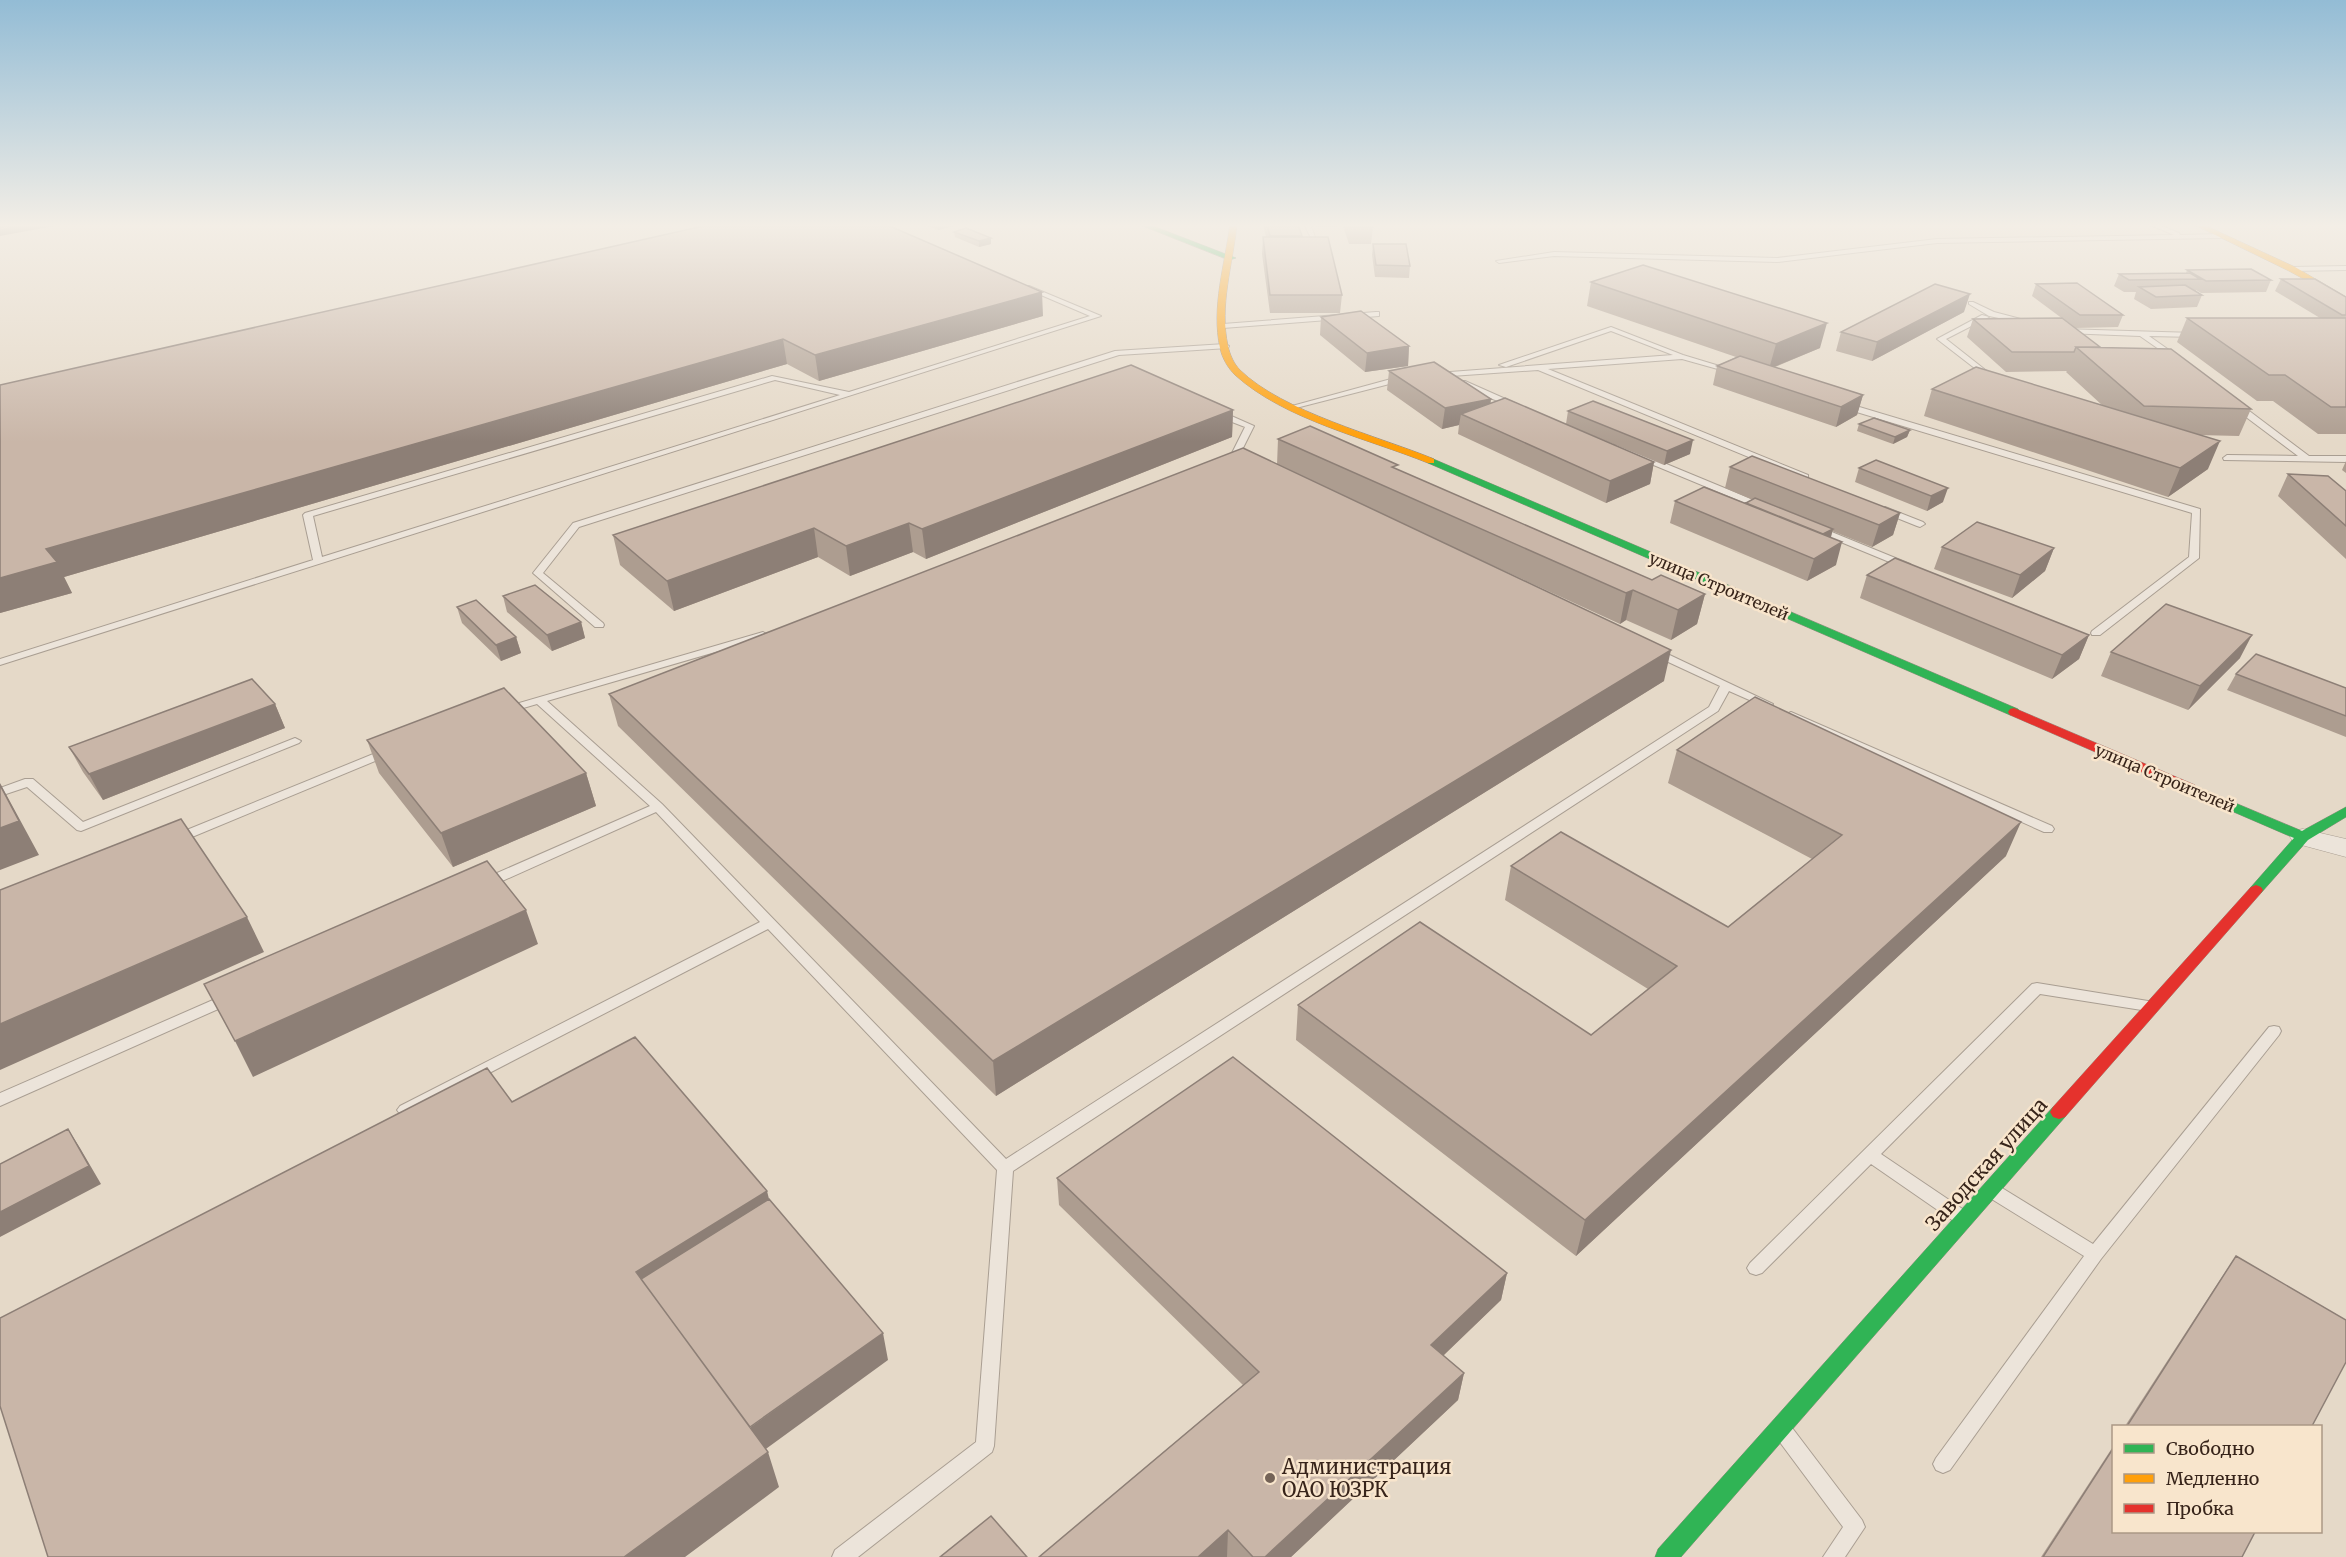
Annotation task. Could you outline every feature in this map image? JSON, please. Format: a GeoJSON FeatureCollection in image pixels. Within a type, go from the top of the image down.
{"type":"FeatureCollection","features":[{"type":"Feature","properties":{"kind":"street","name":"улица Строителей"},"geometry":{"type":"LineString","coordinates":[[1225,297],[1223,326],[1229,363],[1251,384],[1296,406],[2303,837],[2346,848]]}},
{"type":"Feature","properties":{"kind":"street","name":"Заводская улица"},"geometry":{"type":"LineString","coordinates":[[1666,1557],[1989,1189],[2303,837],[2346,811]]}},
{"type":"Feature","properties":{"kind":"lane"},"geometry":{"type":"LineString","coordinates":[[0,663],[1096,316],[1050,297]]}},
{"type":"Feature","properties":{"kind":"lane"},"geometry":{"type":"LineString","coordinates":[[1971,303],[1992,314],[2034,324]]}},
{"type":"Feature","properties":{"kind":"lane"},"geometry":{"type":"LineString","coordinates":[[1223,326],[1376,314]]}},
{"type":"Feature","properties":{"kind":"lane"},"geometry":{"type":"LineString","coordinates":[[1992,314],[1941,339],[1997,383]]}},
{"type":"Feature","properties":{"kind":"lane"},"geometry":{"type":"LineString","coordinates":[[1485,371],[1611,329],[1682,357],[1739,374]]}},
{"type":"Feature","properties":{"kind":"lane"},"geometry":{"type":"LineString","coordinates":[[2055,329],[2143,335],[2203,335]]}},
{"type":"Feature","properties":{"kind":"lane"},"geometry":{"type":"LineString","coordinates":[[2143,335],[2179,362]]}},
{"type":"Feature","properties":{"kind":"lane"},"geometry":{"type":"LineString","coordinates":[[599,625],[538,573],[576,525],[1118,353],[1225,346]]}},
{"type":"Feature","properties":{"kind":"lane"},"geometry":{"type":"LineString","coordinates":[[1530,411],[1437,375],[1682,357]]}},
{"type":"Feature","properties":{"kind":"lane"},"geometry":{"type":"LineString","coordinates":[[1538,367],[1811,479]]}},
{"type":"Feature","properties":{"kind":"lane"},"geometry":{"type":"LineString","coordinates":[[1296,406],[1411,377]]}},
{"type":"Feature","properties":{"kind":"lane"},"geometry":{"type":"LineString","coordinates":[[318,561],[308,515],[775,378],[849,394]]}},
{"type":"Feature","properties":{"kind":"lane"},"geometry":{"type":"LineString","coordinates":[[2225,397],[2307,459]]}},
{"type":"Feature","properties":{"kind":"lane"},"geometry":{"type":"LineString","coordinates":[[1831,401],[2197,511],[2194,558],[2096,633]]}},
{"type":"Feature","properties":{"kind":"lane"},"geometry":{"type":"LineString","coordinates":[[1208,409],[1250,426],[1228,459],[1252,465]]}},
{"type":"Feature","properties":{"kind":"lane"},"geometry":{"type":"LineString","coordinates":[[1608,443],[1774,512]]}},
{"type":"Feature","properties":{"kind":"lane"},"geometry":{"type":"LineString","coordinates":[[2227,458],[2346,459]]}},
{"type":"Feature","properties":{"kind":"lane"},"geometry":{"type":"LineString","coordinates":[[1876,506],[1920,524]]}},
{"type":"Feature","properties":{"kind":"lane"},"geometry":{"type":"LineString","coordinates":[[1808,525],[1919,571]]}},
{"type":"Feature","properties":{"kind":"lane"},"geometry":{"type":"LineString","coordinates":[[496,712],[775,630]]}},
{"type":"Feature","properties":{"kind":"lane"},"geometry":{"type":"LineString","coordinates":[[1639,645],[1726,686],[2048,828]]}},
{"type":"Feature","properties":{"kind":"lane"},"geometry":{"type":"LineString","coordinates":[[1005,1168],[1714,709],[1726,686]]}},
{"type":"Feature","properties":{"kind":"lane"},"geometry":{"type":"LineString","coordinates":[[539,700],[658,807],[1005,1168],[985,1446],[842,1557]]}},
{"type":"Feature","properties":{"kind":"lane"},"geometry":{"type":"LineString","coordinates":[[0,792],[29,782],[81,827],[295,741]]}},
{"type":"Feature","properties":{"kind":"lane"},"geometry":{"type":"LineString","coordinates":[[166,843],[397,749]]}},
{"type":"Feature","properties":{"kind":"lane"},"geometry":{"type":"LineString","coordinates":[[474,888],[658,807]]}},
{"type":"Feature","properties":{"kind":"lane"},"geometry":{"type":"LineString","coordinates":[[389,1119],[483,1068],[769,923]]}},
{"type":"Feature","properties":{"kind":"lane"},"geometry":{"type":"LineString","coordinates":[[1756,1268],[2037,988],[2152,1007]]}},
{"type":"Feature","properties":{"kind":"lane"},"geometry":{"type":"LineString","coordinates":[[0,1100],[237,994]]}},
{"type":"Feature","properties":{"kind":"lane"},"geometry":{"type":"LineString","coordinates":[[1943,1464],[2095,1254],[2274,1031]]}},
{"type":"Feature","properties":{"kind":"lane"},"geometry":{"type":"LineString","coordinates":[[1870,1155],[1964,1218]]}},
{"type":"Feature","properties":{"kind":"lane"},"geometry":{"type":"LineString","coordinates":[[1989,1189],[2095,1254]]}},
{"type":"Feature","properties":{"kind":"lane"},"geometry":{"type":"LineString","coordinates":[[1780,1427],[1855,1527],[1833,1557]]}},
{"type":"Feature","properties":{"kind":"building"},"geometry":{"type":"Polygon","coordinates":[[[391,297],[1025,297],[815,355],[783,339],[46,549],[57,562],[0,578],[0,385],[391,297]]]}},
{"type":"Feature","properties":{"kind":"building"},"geometry":{"type":"Polygon","coordinates":[[[1635,297],[1743,297],[1827,323],[1776,344],[1635,297]]]}},
{"type":"Feature","properties":{"kind":"building"},"geometry":{"type":"Polygon","coordinates":[[[1910,297],[1965,297],[1877,342],[1841,332],[1910,297]]]}},
{"type":"Feature","properties":{"kind":"building"},"geometry":{"type":"Polygon","coordinates":[[[2054,297],[2097,297],[2123,315],[2080,315],[2054,297]]]}},
{"type":"Feature","properties":{"kind":"building"},"geometry":{"type":"Polygon","coordinates":[[[2311,297],[2346,297],[2346,315],[2342,315],[2311,297]]]}},
{"type":"Feature","properties":{"kind":"building"},"geometry":{"type":"Polygon","coordinates":[[[1361,311],[1409,346],[1367,353],[1321,317],[1361,311]]]}},
{"type":"Feature","properties":{"kind":"building"},"geometry":{"type":"Polygon","coordinates":[[[2062,318],[2100,347],[2076,347],[2074,352],[2012,352],[1973,319],[2062,318]]]}},
{"type":"Feature","properties":{"kind":"building"},"geometry":{"type":"Polygon","coordinates":[[[2187,318],[2346,318],[2346,407],[2331,407],[2285,375],[2269,375],[2187,318]]]}},
{"type":"Feature","properties":{"kind":"building"},"geometry":{"type":"Polygon","coordinates":[[[2076,347],[2171,349],[2251,409],[2144,406],[2076,347]]]}},
{"type":"Feature","properties":{"kind":"building"},"geometry":{"type":"Polygon","coordinates":[[[1740,356],[1863,395],[1841,407],[1717,366],[1740,356]]]}},
{"type":"Feature","properties":{"kind":"building"},"geometry":{"type":"Polygon","coordinates":[[[1434,362],[1491,399],[1445,408],[1389,371],[1434,362]]]}},
{"type":"Feature","properties":{"kind":"building"},"geometry":{"type":"Polygon","coordinates":[[[1131,365],[1233,410],[922,529],[909,523],[846,546],[814,528],[667,581],[613,535],[1131,365]]]}},
{"type":"Feature","properties":{"kind":"building"},"geometry":{"type":"Polygon","coordinates":[[[1976,367],[2220,441],[2180,468],[1932,389],[1976,367]]]}},
{"type":"Feature","properties":{"kind":"building"},"geometry":{"type":"Polygon","coordinates":[[[1505,398],[1654,462],[1610,481],[1461,414],[1505,398]]]}},
{"type":"Feature","properties":{"kind":"building"},"geometry":{"type":"Polygon","coordinates":[[[1593,401],[1693,440],[1667,451],[1568,411],[1593,401]]]}},
{"type":"Feature","properties":{"kind":"building"},"geometry":{"type":"Polygon","coordinates":[[[1874,418],[1910,430],[1895,437],[1859,424],[1874,418]]]}},
{"type":"Feature","properties":{"kind":"building"},"geometry":{"type":"Polygon","coordinates":[[[1310,426],[1398,465],[1392,467],[1652,580],[1661,575],[1705,594],[1678,610],[1633,590],[1626,593],[1278,439],[1310,426]]]}},
{"type":"Feature","properties":{"kind":"building"},"geometry":{"type":"Polygon","coordinates":[[[1243,448],[1671,650],[993,1061],[609,694],[1243,448]]]}},
{"type":"Feature","properties":{"kind":"building"},"geometry":{"type":"Polygon","coordinates":[[[1752,456],[1900,513],[1879,525],[1730,467],[1752,456]]]}},
{"type":"Feature","properties":{"kind":"building"},"geometry":{"type":"Polygon","coordinates":[[[1876,460],[1948,488],[1931,496],[1859,468],[1876,460]]]}},
{"type":"Feature","properties":{"kind":"building"},"geometry":{"type":"Polygon","coordinates":[[[2288,474],[2328,476],[2346,491],[2346,526],[2288,474]]]}},
{"type":"Feature","properties":{"kind":"building"},"geometry":{"type":"Polygon","coordinates":[[[1704,487],[1842,542],[1814,559],[1675,501],[1704,487]]]}},
{"type":"Feature","properties":{"kind":"building"},"geometry":{"type":"Polygon","coordinates":[[[1755,498],[1833,529],[1823,534],[1746,503],[1755,498]]]}},
{"type":"Feature","properties":{"kind":"building"},"geometry":{"type":"Polygon","coordinates":[[[1977,522],[2054,548],[2020,575],[1942,547],[1977,522]]]}},
{"type":"Feature","properties":{"kind":"building"},"geometry":{"type":"Polygon","coordinates":[[[1895,558],[2089,635],[2062,655],[1867,575],[1895,558]]]}},
{"type":"Feature","properties":{"kind":"building"},"geometry":{"type":"Polygon","coordinates":[[[535,585],[581,622],[547,635],[503,596],[535,585]]]}},
{"type":"Feature","properties":{"kind":"building"},"geometry":{"type":"Polygon","coordinates":[[[476,600],[516,637],[496,645],[457,607],[476,600]]]}},
{"type":"Feature","properties":{"kind":"building"},"geometry":{"type":"Polygon","coordinates":[[[2166,604],[2252,635],[2200,686],[2111,652],[2166,604]]]}},
{"type":"Feature","properties":{"kind":"building"},"geometry":{"type":"Polygon","coordinates":[[[2256,654],[2346,688],[2346,716],[2236,674],[2256,654]]]}},
{"type":"Feature","properties":{"kind":"building"},"geometry":{"type":"Polygon","coordinates":[[[252,679],[275,704],[89,774],[69,747],[252,679]]]}},
{"type":"Feature","properties":{"kind":"building"},"geometry":{"type":"Polygon","coordinates":[[[504,688],[586,773],[441,833],[367,740],[504,688]]]}},
{"type":"Feature","properties":{"kind":"building"},"geometry":{"type":"Polygon","coordinates":[[[1755,697],[2021,822],[1585,1220],[1298,1005],[1420,922],[1591,1035],[1677,966],[1511,866],[1561,832],[1728,927],[1842,835],[1677,750],[1755,697]]]}},
{"type":"Feature","properties":{"kind":"building"},"geometry":{"type":"Polygon","coordinates":[[[0,785],[19,821],[0,828],[0,785]]]}},
{"type":"Feature","properties":{"kind":"building"},"geometry":{"type":"Polygon","coordinates":[[[181,819],[247,917],[0,1024],[0,890],[181,819]]]}},
{"type":"Feature","properties":{"kind":"building"},"geometry":{"type":"Polygon","coordinates":[[[487,861],[526,910],[235,1041],[204,984],[487,861]]]}},
{"type":"Feature","properties":{"kind":"building"},"geometry":{"type":"Polygon","coordinates":[[[635,1037],[767,1191],[636,1272],[768,1452],[624,1557],[48,1557],[0,1406],[0,1318],[487,1068],[512,1102],[635,1037]]]}},
{"type":"Feature","properties":{"kind":"building"},"geometry":{"type":"Polygon","coordinates":[[[1233,1057],[1507,1273],[1431,1345],[1464,1373],[1265,1557],[1253,1557],[1228,1530],[1198,1557],[1039,1557],[1259,1372],[1057,1178],[1233,1057]]]}},
{"type":"Feature","properties":{"kind":"building"},"geometry":{"type":"Polygon","coordinates":[[[68,1129],[89,1166],[0,1212],[0,1164],[68,1129]]]}},
{"type":"Feature","properties":{"kind":"building"},"geometry":{"type":"Polygon","coordinates":[[[769,1199],[883,1333],[750,1427],[641,1279],[769,1199]]]}},
{"type":"Feature","properties":{"kind":"building"},"geometry":{"type":"Polygon","coordinates":[[[2236,1256],[2346,1320],[2346,1362],[2313,1425],[2128,1425],[2236,1256]]]}},
{"type":"Feature","properties":{"kind":"building"},"geometry":{"type":"Polygon","coordinates":[[[2112,1450],[2112,1533],[2254,1533],[2242,1557],[2043,1557],[2112,1450]]]}},
{"type":"Feature","properties":{"kind":"building"},"geometry":{"type":"Polygon","coordinates":[[[991,1516],[1027,1557],[940,1557],[991,1516]]]}},
{"type":"Feature","properties":{"kind":"traffic: fast"},"geometry":{"type":"LineString","coordinates":[[1431,461],[2014,712]]}},
{"type":"Feature","properties":{"kind":"traffic: fast"},"geometry":{"type":"LineString","coordinates":[[2190,788],[2303,837]]}},
{"type":"Feature","properties":{"kind":"traffic: fast"},"geometry":{"type":"LineString","coordinates":[[2256,890],[2303,837],[2346,811]]}},
{"type":"Feature","properties":{"kind":"traffic: fast"},"geometry":{"type":"LineString","coordinates":[[1666,1557],[2059,1112]]}},
{"type":"Feature","properties":{"kind":"traffic: slow"},"geometry":{"type":"LineString","coordinates":[[1223,297],[1221,317],[1224,347],[1228,359],[1239,374],[1259,388],[1306,413],[1431,461]]}},
{"type":"Feature","properties":{"kind":"traffic: slow"},"geometry":{"type":"LineString","coordinates":[[2340,297],[2346,300]]}},
{"type":"Feature","properties":{"kind":"traffic: jam"},"geometry":{"type":"LineString","coordinates":[[2014,712],[2190,788]]}},
{"type":"Feature","properties":{"kind":"traffic: jam"},"geometry":{"type":"LineString","coordinates":[[2059,1112],[2256,890]]}},
{"type":"Feature","properties":{"kind":"place","name":"Администрация ОАО ЮЗРК"},"geometry":{"type":"Point","coordinates":[1270,1478]}}]}
